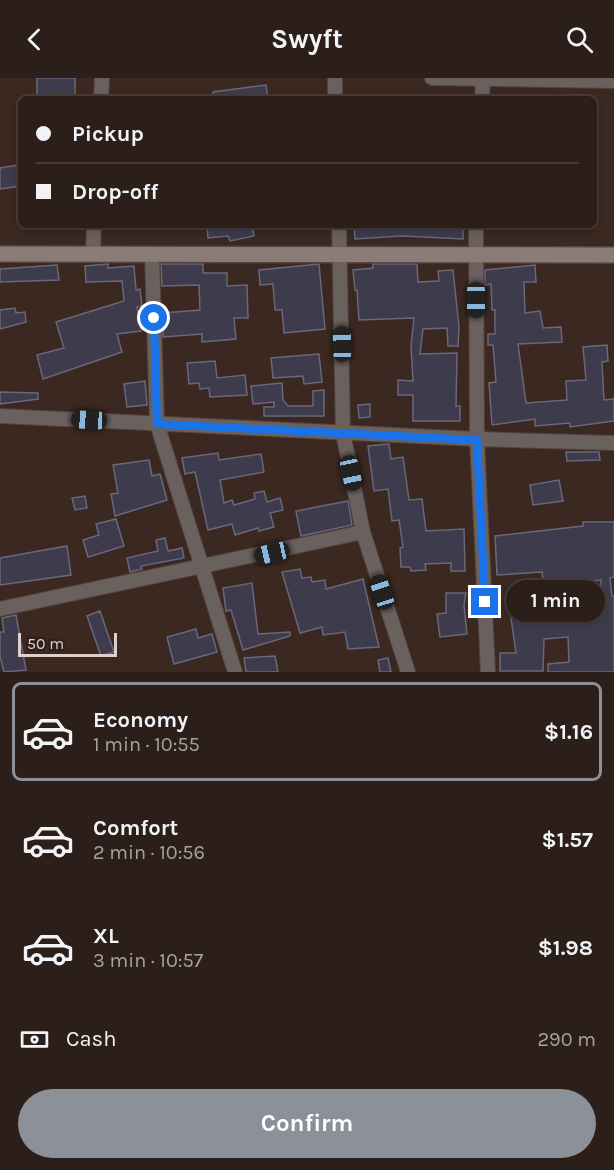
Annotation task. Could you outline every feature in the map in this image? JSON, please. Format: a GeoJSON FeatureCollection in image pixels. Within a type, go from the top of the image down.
{"type":"FeatureCollection","features":[{"type":"Feature","properties":{"kind":"street"},"geometry":{"type":"LineString","coordinates":[[100,96],[102,78]]}},
{"type":"Feature","properties":{"kind":"street"},"geometry":{"type":"LineString","coordinates":[[335,78],[335,96]]}},
{"type":"Feature","properties":{"kind":"street"},"geometry":{"type":"LineString","coordinates":[[432,78],[614,81]]}},
{"type":"Feature","properties":{"kind":"street"},"geometry":{"type":"LineString","coordinates":[[482,96],[483,78]]}},
{"type":"Feature","properties":{"kind":"street"},"geometry":{"type":"LineString","coordinates":[[93,253],[94,228]]}},
{"type":"Feature","properties":{"kind":"street"},"geometry":{"type":"LineString","coordinates":[[339,228],[343,433],[363,532],[408,672]]}},
{"type":"Feature","properties":{"kind":"street"},"geometry":{"type":"LineString","coordinates":[[476,228],[477,440],[488,672]]}},
{"type":"Feature","properties":{"kind":"street"},"geometry":{"type":"LineString","coordinates":[[0,254],[614,255]]}},
{"type":"Feature","properties":{"kind":"street"},"geometry":{"type":"LineString","coordinates":[[152,255],[157,424],[235,672]]}},
{"type":"Feature","properties":{"kind":"street"},"geometry":{"type":"LineString","coordinates":[[0,416],[477,440],[614,443]]}},
{"type":"Feature","properties":{"kind":"street"},"geometry":{"type":"LineString","coordinates":[[0,609],[203,568],[363,532]]}},
{"type":"Feature","properties":{"kind":"building"},"geometry":{"type":"Polygon","coordinates":[[[37,78],[75,78],[75,96],[37,96],[37,78]]]}},
{"type":"Feature","properties":{"kind":"building"},"geometry":{"type":"Polygon","coordinates":[[[266,85],[268,96],[213,96],[213,92],[266,85]]]}},
{"type":"Feature","properties":{"kind":"building"},"geometry":{"type":"Polygon","coordinates":[[[18,165],[18,186],[0,189],[0,168],[18,165]]]}},
{"type":"Feature","properties":{"kind":"building"},"geometry":{"type":"Polygon","coordinates":[[[207,228],[253,228],[254,236],[230,241],[228,236],[208,238],[207,228]]]}},
{"type":"Feature","properties":{"kind":"building"},"geometry":{"type":"Polygon","coordinates":[[[354,228],[463,228],[463,239],[402,236],[355,239],[354,228]]]}},
{"type":"Feature","properties":{"kind":"building"},"geometry":{"type":"Polygon","coordinates":[[[108,264],[108,268],[134,266],[136,290],[140,289],[142,306],[137,307],[141,331],[117,334],[122,352],[43,379],[37,355],[64,348],[56,322],[124,301],[122,281],[86,282],[85,266],[108,264]]]}},
{"type":"Feature","properties":{"kind":"building"},"geometry":{"type":"Polygon","coordinates":[[[161,264],[203,264],[203,273],[227,273],[227,286],[247,285],[248,318],[234,318],[236,339],[202,342],[202,334],[163,337],[163,313],[200,310],[199,285],[162,286],[161,264]]]}},
{"type":"Feature","properties":{"kind":"building"},"geometry":{"type":"Polygon","coordinates":[[[319,264],[325,329],[284,333],[282,310],[275,310],[273,284],[260,285],[259,270],[319,264]]]}},
{"type":"Feature","properties":{"kind":"building"},"geometry":{"type":"Polygon","coordinates":[[[373,264],[417,264],[418,282],[439,281],[438,271],[453,270],[459,327],[458,346],[448,346],[447,328],[423,329],[420,354],[457,353],[456,406],[460,406],[460,421],[413,421],[413,395],[398,395],[398,380],[413,381],[411,346],[414,318],[359,320],[353,270],[373,268],[373,264]]]}},
{"type":"Feature","properties":{"kind":"building"},"geometry":{"type":"Polygon","coordinates":[[[57,265],[59,280],[0,282],[0,269],[57,265]]]}},
{"type":"Feature","properties":{"kind":"building"},"geometry":{"type":"Polygon","coordinates":[[[535,265],[536,282],[524,282],[525,313],[540,311],[543,328],[561,327],[562,342],[518,344],[526,403],[567,400],[566,381],[586,380],[583,347],[607,345],[608,361],[602,362],[604,400],[614,399],[614,421],[570,427],[570,423],[535,426],[535,419],[492,425],[489,383],[496,382],[493,345],[488,345],[488,334],[495,334],[495,310],[492,310],[491,284],[485,285],[485,270],[535,265]]]}},
{"type":"Feature","properties":{"kind":"building"},"geometry":{"type":"Polygon","coordinates":[[[15,308],[16,313],[25,312],[26,322],[0,329],[0,310],[15,308]]]}},
{"type":"Feature","properties":{"kind":"building"},"geometry":{"type":"Polygon","coordinates":[[[319,354],[322,382],[304,384],[303,376],[273,378],[271,358],[319,354]]]}},
{"type":"Feature","properties":{"kind":"building"},"geometry":{"type":"Polygon","coordinates":[[[215,361],[217,378],[245,375],[247,395],[210,397],[209,388],[200,389],[199,383],[189,384],[187,363],[215,361]]]}},
{"type":"Feature","properties":{"kind":"building"},"geometry":{"type":"Polygon","coordinates":[[[145,381],[147,405],[127,407],[124,384],[145,381]]]}},
{"type":"Feature","properties":{"kind":"building"},"geometry":{"type":"Polygon","coordinates":[[[282,383],[283,400],[288,406],[313,406],[313,391],[324,390],[324,416],[264,416],[264,407],[274,407],[274,402],[253,404],[251,386],[282,383]]]}},
{"type":"Feature","properties":{"kind":"building"},"geometry":{"type":"Polygon","coordinates":[[[0,392],[38,393],[38,399],[0,404],[0,392]]]}},
{"type":"Feature","properties":{"kind":"building"},"geometry":{"type":"Polygon","coordinates":[[[370,404],[370,417],[359,418],[358,405],[370,404]]]}},
{"type":"Feature","properties":{"kind":"building"},"geometry":{"type":"Polygon","coordinates":[[[389,444],[391,459],[403,457],[409,500],[422,499],[426,531],[464,529],[465,571],[451,571],[451,563],[425,564],[426,570],[411,571],[410,567],[401,567],[400,548],[403,547],[399,520],[392,521],[388,489],[374,491],[368,446],[389,444]]]}},
{"type":"Feature","properties":{"kind":"building"},"geometry":{"type":"Polygon","coordinates":[[[566,452],[599,452],[600,460],[567,461],[566,452]]]}},
{"type":"Feature","properties":{"kind":"building"},"geometry":{"type":"Polygon","coordinates":[[[218,453],[219,460],[261,454],[264,472],[220,480],[224,503],[232,500],[234,505],[255,499],[254,493],[264,491],[267,502],[280,498],[283,510],[270,513],[274,527],[259,531],[258,528],[235,535],[232,524],[208,530],[195,472],[185,474],[182,458],[218,453]]]}},
{"type":"Feature","properties":{"kind":"building"},"geometry":{"type":"Polygon","coordinates":[[[149,460],[152,476],[160,474],[167,500],[115,516],[111,494],[118,493],[113,465],[149,460]]]}},
{"type":"Feature","properties":{"kind":"building"},"geometry":{"type":"Polygon","coordinates":[[[559,480],[563,501],[533,505],[530,485],[559,480]]]}},
{"type":"Feature","properties":{"kind":"building"},"geometry":{"type":"Polygon","coordinates":[[[85,496],[87,508],[75,510],[72,498],[85,496]]]}},
{"type":"Feature","properties":{"kind":"building"},"geometry":{"type":"Polygon","coordinates":[[[348,501],[352,525],[301,536],[296,511],[348,501]]]}},
{"type":"Feature","properties":{"kind":"building"},"geometry":{"type":"Polygon","coordinates":[[[116,519],[124,546],[88,557],[83,540],[99,535],[96,524],[116,519]]]}},
{"type":"Feature","properties":{"kind":"building"},"geometry":{"type":"Polygon","coordinates":[[[583,522],[614,522],[614,577],[610,578],[612,596],[614,596],[614,672],[548,672],[548,664],[569,662],[568,637],[544,639],[543,671],[500,671],[500,653],[516,653],[509,604],[546,602],[542,572],[497,575],[495,536],[583,526],[583,522]],[[601,580],[573,583],[576,619],[600,617],[601,580]]]}},
{"type":"Feature","properties":{"kind":"building"},"geometry":{"type":"Polygon","coordinates":[[[165,538],[168,551],[182,548],[184,558],[141,566],[142,569],[130,572],[127,558],[158,551],[156,540],[165,538]]]}},
{"type":"Feature","properties":{"kind":"building"},"geometry":{"type":"Polygon","coordinates":[[[67,546],[71,575],[0,585],[0,558],[67,546]]]}},
{"type":"Feature","properties":{"kind":"building"},"geometry":{"type":"Polygon","coordinates":[[[300,569],[302,578],[311,577],[312,582],[325,580],[326,589],[363,579],[379,647],[348,649],[345,632],[323,635],[322,627],[300,633],[282,572],[300,569]]]}},
{"type":"Feature","properties":{"kind":"building"},"geometry":{"type":"Polygon","coordinates":[[[252,583],[258,634],[290,632],[290,636],[243,650],[231,610],[226,611],[223,588],[252,583]]]}},
{"type":"Feature","properties":{"kind":"building"},"geometry":{"type":"Polygon","coordinates":[[[446,593],[466,593],[464,605],[467,634],[440,637],[437,614],[446,613],[446,593]]]}},
{"type":"Feature","properties":{"kind":"building"},"geometry":{"type":"Polygon","coordinates":[[[100,611],[114,652],[101,656],[87,616],[100,611]]]}},
{"type":"Feature","properties":{"kind":"building"},"geometry":{"type":"Polygon","coordinates":[[[16,615],[26,670],[4,672],[0,656],[0,632],[4,632],[2,618],[16,615]]]}},
{"type":"Feature","properties":{"kind":"building"},"geometry":{"type":"Polygon","coordinates":[[[196,629],[198,638],[212,634],[217,652],[174,664],[167,637],[196,629]]]}},
{"type":"Feature","properties":{"kind":"building"},"geometry":{"type":"Polygon","coordinates":[[[275,656],[278,672],[246,672],[244,658],[275,656]]]}},
{"type":"Feature","properties":{"kind":"building"},"geometry":{"type":"Polygon","coordinates":[[[388,658],[391,672],[380,672],[378,660],[388,658]]]}},
{"type":"Feature","properties":{"kind":"route"},"geometry":{"type":"LineString","coordinates":[[154,318],[157,424],[477,440],[485,602]]}}]}
